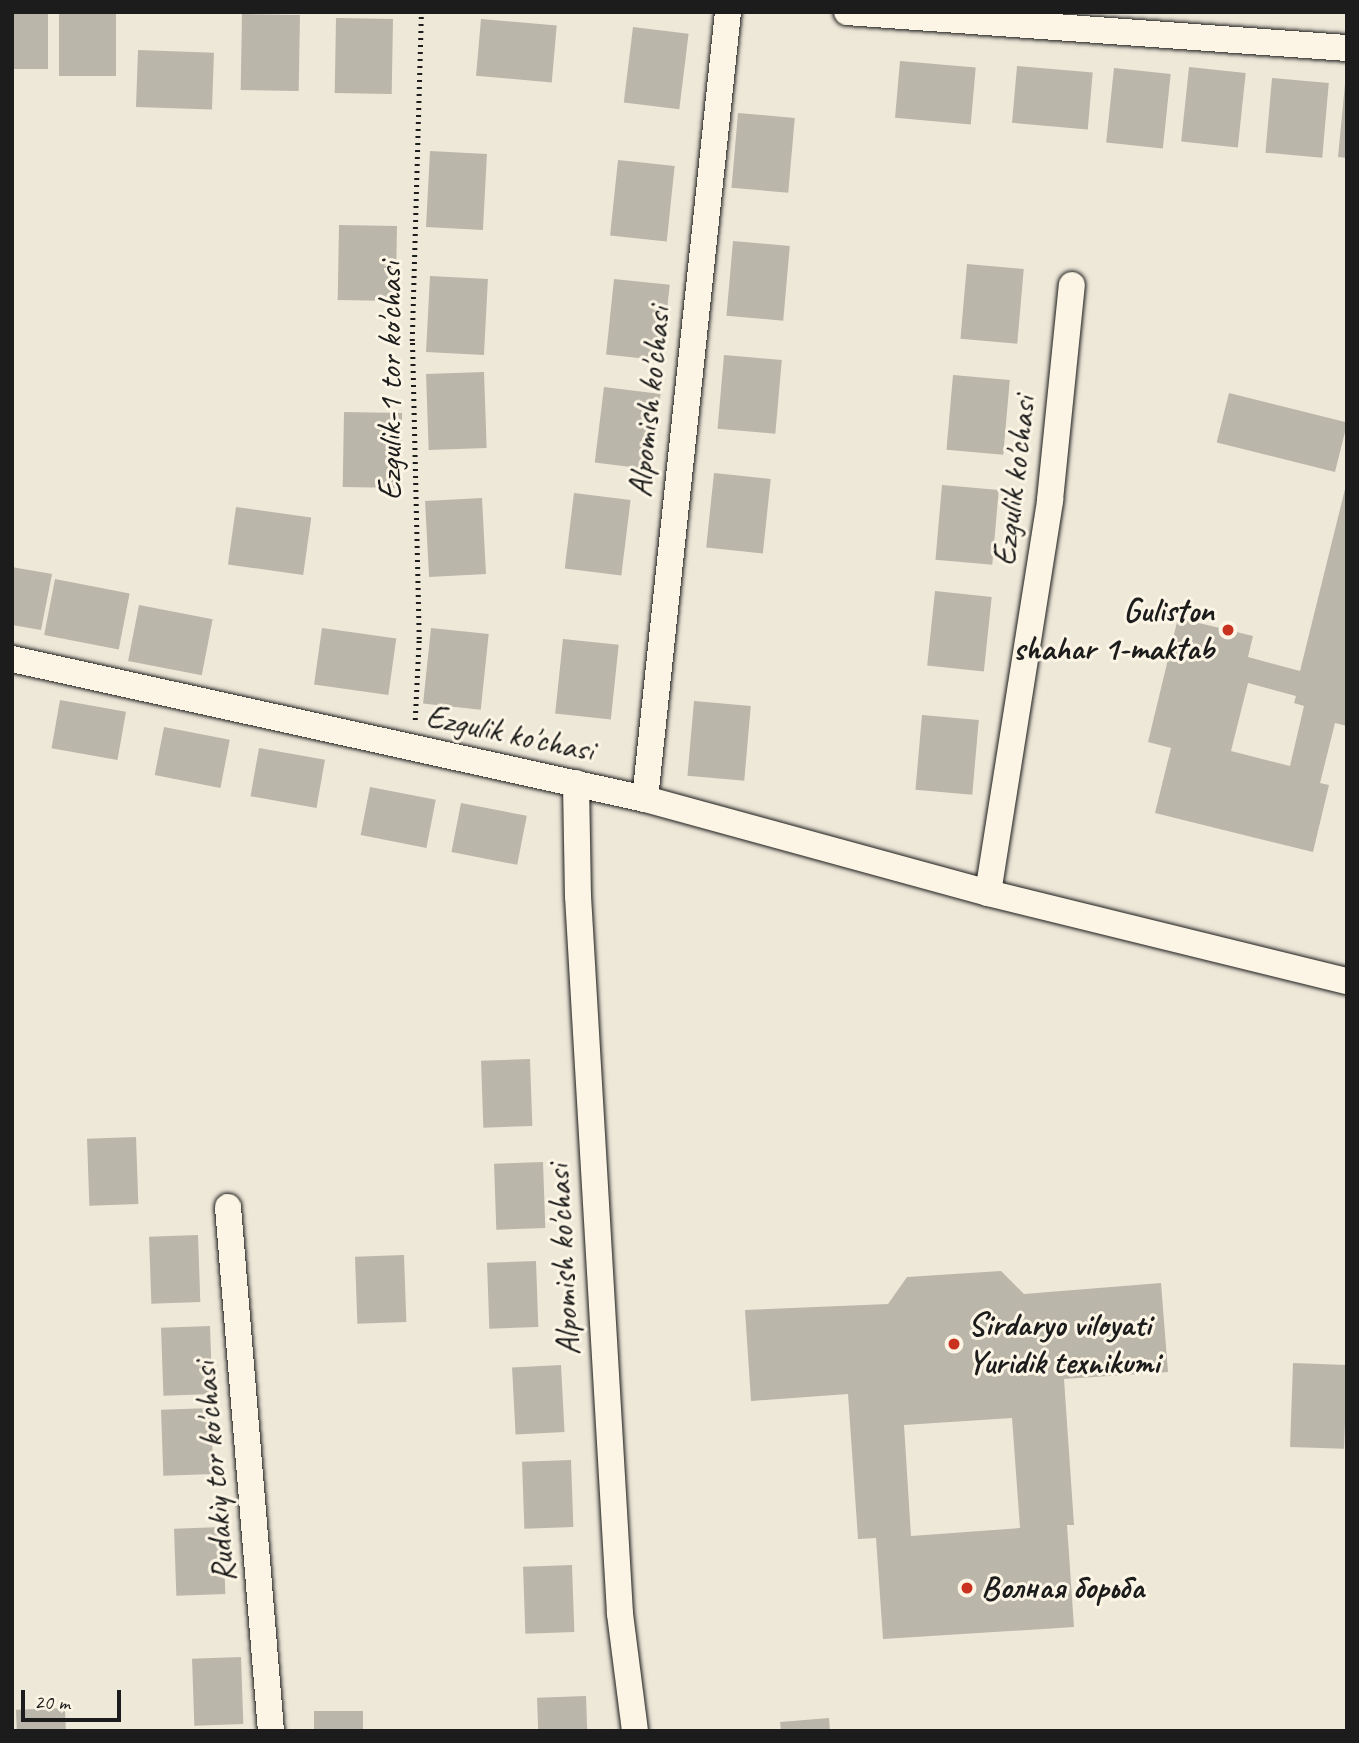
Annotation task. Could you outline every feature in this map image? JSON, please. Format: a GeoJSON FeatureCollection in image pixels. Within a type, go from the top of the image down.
{"type":"FeatureCollection","features":[{"type":"Feature","properties":{"kind":"street","name":"Alpomish ko'chasi"},"geometry":{"type":"LineString","coordinates":[[645,800],[728,12]]}},
{"type":"Feature","properties":{"kind":"street"},"geometry":{"type":"LineString","coordinates":[[847,12],[1347,48]]}},
{"type":"Feature","properties":{"kind":"street","name":"Ezgulik ko'chasi"},"geometry":{"type":"LineString","coordinates":[[988,893],[1050,500],[1072,285]]}},
{"type":"Feature","properties":{"kind":"street","name":"Ezgulik ko'chasi"},"geometry":{"type":"LineString","coordinates":[[12,659],[576,783],[988,893],[1347,981]]}},
{"type":"Feature","properties":{"kind":"street","name":"Alpomish ko'chasi"},"geometry":{"type":"LineString","coordinates":[[576,783],[578,896],[619,1600],[635,1731]]}},
{"type":"Feature","properties":{"kind":"street","name":"Rudakiy tor ko'chasi"},"geometry":{"type":"LineString","coordinates":[[228,1207],[271,1731]]}},
{"type":"Feature","properties":{"kind":"path","name":"Ezgulik-1 tor ko'chasi"},"geometry":{"type":"LineString","coordinates":[[413,748],[419,639],[412,341],[421,12]]}},
{"type":"Feature","properties":{"kind":"building"},"geometry":{"type":"Polygon","coordinates":[[[12,12],[48,12],[48,69],[12,69],[12,12]]]}},
{"type":"Feature","properties":{"kind":"building"},"geometry":{"type":"Polygon","coordinates":[[[59,12],[116,12],[116,76],[59,76],[59,12]]]}},
{"type":"Feature","properties":{"kind":"building"},"geometry":{"type":"Polygon","coordinates":[[[242,14],[300,15],[299,91],[241,90],[242,14]]]}},
{"type":"Feature","properties":{"kind":"building"},"geometry":{"type":"Polygon","coordinates":[[[336,18],[393,19],[392,94],[335,93],[336,18]]]}},
{"type":"Feature","properties":{"kind":"building"},"geometry":{"type":"Polygon","coordinates":[[[481,19],[557,26],[552,82],[476,76],[481,19]]]}},
{"type":"Feature","properties":{"kind":"building"},"geometry":{"type":"Polygon","coordinates":[[[633,27],[689,34],[679,109],[624,102],[633,27]]]}},
{"type":"Feature","properties":{"kind":"building"},"geometry":{"type":"Polygon","coordinates":[[[138,50],[214,53],[212,110],[136,107],[138,50]]]}},
{"type":"Feature","properties":{"kind":"building"},"geometry":{"type":"Polygon","coordinates":[[[900,61],[976,68],[971,124],[895,118],[900,61]]]}},
{"type":"Feature","properties":{"kind":"building"},"geometry":{"type":"Polygon","coordinates":[[[1017,66],[1093,73],[1088,129],[1012,123],[1017,66]]]}},
{"type":"Feature","properties":{"kind":"building"},"geometry":{"type":"Polygon","coordinates":[[[1189,67],[1246,73],[1238,148],[1181,142],[1189,67]]]}},
{"type":"Feature","properties":{"kind":"building"},"geometry":{"type":"Polygon","coordinates":[[[1114,68],[1171,74],[1163,149],[1106,143],[1114,68]]]}},
{"type":"Feature","properties":{"kind":"building"},"geometry":{"type":"Polygon","coordinates":[[[1272,78],[1329,83],[1322,158],[1265,153],[1272,78]]]}},
{"type":"Feature","properties":{"kind":"building"},"geometry":{"type":"Polygon","coordinates":[[[1345,84],[1347,85],[1347,158],[1338,157],[1345,84]]]}},
{"type":"Feature","properties":{"kind":"building"},"geometry":{"type":"Polygon","coordinates":[[[738,113],[795,118],[788,193],[731,188],[738,113]]]}},
{"type":"Feature","properties":{"kind":"building"},"geometry":{"type":"Polygon","coordinates":[[[430,151],[487,154],[483,230],[426,227],[430,151]]]}},
{"type":"Feature","properties":{"kind":"building"},"geometry":{"type":"Polygon","coordinates":[[[618,160],[675,166],[667,242],[610,236],[618,160]]]}},
{"type":"Feature","properties":{"kind":"building"},"geometry":{"type":"Polygon","coordinates":[[[339,225],[397,226],[396,301],[338,300],[339,225]]]}},
{"type":"Feature","properties":{"kind":"building"},"geometry":{"type":"Polygon","coordinates":[[[733,241],[790,246],[783,321],[726,316],[733,241]]]}},
{"type":"Feature","properties":{"kind":"building"},"geometry":{"type":"Polygon","coordinates":[[[967,264],[1024,269],[1017,344],[960,339],[967,264]]]}},
{"type":"Feature","properties":{"kind":"building"},"geometry":{"type":"Polygon","coordinates":[[[430,276],[488,279],[484,355],[426,352],[430,276]]]}},
{"type":"Feature","properties":{"kind":"building"},"geometry":{"type":"Polygon","coordinates":[[[614,279],[670,285],[662,360],[606,355],[614,279]]]}},
{"type":"Feature","properties":{"kind":"building"},"geometry":{"type":"Polygon","coordinates":[[[724,355],[782,360],[775,434],[718,429],[724,355]]]}},
{"type":"Feature","properties":{"kind":"building"},"geometry":{"type":"Polygon","coordinates":[[[484,372],[487,448],[429,450],[426,374],[484,372]]]}},
{"type":"Feature","properties":{"kind":"building"},"geometry":{"type":"Polygon","coordinates":[[[953,375],[1010,380],[1003,455],[946,450],[953,375]]]}},
{"type":"Feature","properties":{"kind":"building"},"geometry":{"type":"Polygon","coordinates":[[[604,387],[661,394],[651,469],[595,462],[604,387]]]}},
{"type":"Feature","properties":{"kind":"building"},"geometry":{"type":"Polygon","coordinates":[[[1229,393],[1347,422],[1335,472],[1217,442],[1229,393]]]}},
{"type":"Feature","properties":{"kind":"building"},"geometry":{"type":"Polygon","coordinates":[[[344,412],[402,413],[401,488],[343,487],[344,412]]]}},
{"type":"Feature","properties":{"kind":"building"},"geometry":{"type":"Polygon","coordinates":[[[714,473],[771,479],[763,554],[706,548],[714,473]]]}},
{"type":"Feature","properties":{"kind":"building"},"geometry":{"type":"Polygon","coordinates":[[[942,485],[999,490],[992,565],[935,560],[942,485]]]}},
{"type":"Feature","properties":{"kind":"building"},"geometry":{"type":"Polygon","coordinates":[[[1346,485],[1347,726],[1335,723],[1320,783],[1329,785],[1313,852],[1155,813],[1171,748],[1148,742],[1178,618],[1253,636],[1248,657],[1300,671],[1346,485]],[[1248,683],[1231,751],[1290,766],[1304,706],[1294,703],[1296,696],[1248,683]]]}},
{"type":"Feature","properties":{"kind":"building"},"geometry":{"type":"Polygon","coordinates":[[[574,493],[631,500],[621,575],[565,568],[574,493]]]}},
{"type":"Feature","properties":{"kind":"building"},"geometry":{"type":"Polygon","coordinates":[[[482,498],[486,574],[429,577],[425,501],[482,498]]]}},
{"type":"Feature","properties":{"kind":"building"},"geometry":{"type":"Polygon","coordinates":[[[236,507],[311,518],[303,575],[228,564],[236,507]]]}},
{"type":"Feature","properties":{"kind":"building"},"geometry":{"type":"Polygon","coordinates":[[[12,567],[52,574],[41,630],[12,625],[12,567]]]}},
{"type":"Feature","properties":{"kind":"building"},"geometry":{"type":"Polygon","coordinates":[[[55,579],[130,594],[119,649],[44,635],[55,579]]]}},
{"type":"Feature","properties":{"kind":"building"},"geometry":{"type":"Polygon","coordinates":[[[935,591],[992,597],[984,672],[927,666],[935,591]]]}},
{"type":"Feature","properties":{"kind":"building"},"geometry":{"type":"Polygon","coordinates":[[[139,605],[213,619],[202,675],[128,661],[139,605]]]}},
{"type":"Feature","properties":{"kind":"building"},"geometry":{"type":"Polygon","coordinates":[[[322,628],[396,638],[388,695],[314,684],[322,628]]]}},
{"type":"Feature","properties":{"kind":"building"},"geometry":{"type":"Polygon","coordinates":[[[431,628],[489,634],[481,710],[423,704],[431,628]]]}},
{"type":"Feature","properties":{"kind":"building"},"geometry":{"type":"Polygon","coordinates":[[[563,639],[619,645],[611,719],[555,714],[563,639]]]}},
{"type":"Feature","properties":{"kind":"building"},"geometry":{"type":"Polygon","coordinates":[[[60,700],[126,712],[117,760],[51,748],[60,700]]]}},
{"type":"Feature","properties":{"kind":"building"},"geometry":{"type":"Polygon","coordinates":[[[694,701],[751,706],[744,781],[687,776],[694,701]]]}},
{"type":"Feature","properties":{"kind":"building"},"geometry":{"type":"Polygon","coordinates":[[[922,715],[979,720],[972,795],[915,790],[922,715]]]}},
{"type":"Feature","properties":{"kind":"building"},"geometry":{"type":"Polygon","coordinates":[[[164,727],[230,740],[220,788],[155,775],[164,727]]]}},
{"type":"Feature","properties":{"kind":"building"},"geometry":{"type":"Polygon","coordinates":[[[259,748],[325,760],[316,808],[250,796],[259,748]]]}},
{"type":"Feature","properties":{"kind":"building"},"geometry":{"type":"Polygon","coordinates":[[[370,787],[436,800],[426,848],[361,835],[370,787]]]}},
{"type":"Feature","properties":{"kind":"building"},"geometry":{"type":"Polygon","coordinates":[[[461,803],[527,816],[517,865],[451,852],[461,803]]]}},
{"type":"Feature","properties":{"kind":"building"},"geometry":{"type":"Polygon","coordinates":[[[530,1059],[532,1126],[483,1128],[481,1061],[530,1059]]]}},
{"type":"Feature","properties":{"kind":"building"},"geometry":{"type":"Polygon","coordinates":[[[136,1137],[138,1204],[89,1206],[87,1139],[136,1137]]]}},
{"type":"Feature","properties":{"kind":"building"},"geometry":{"type":"Polygon","coordinates":[[[543,1162],[545,1228],[496,1230],[494,1164],[543,1162]]]}},
{"type":"Feature","properties":{"kind":"building"},"geometry":{"type":"Polygon","coordinates":[[[198,1235],[200,1302],[151,1304],[149,1237],[198,1235]]]}},
{"type":"Feature","properties":{"kind":"building"},"geometry":{"type":"Polygon","coordinates":[[[404,1255],[406,1322],[357,1324],[355,1257],[404,1255]]]}},
{"type":"Feature","properties":{"kind":"building"},"geometry":{"type":"Polygon","coordinates":[[[536,1261],[538,1327],[489,1329],[487,1263],[536,1261]]]}},
{"type":"Feature","properties":{"kind":"building"},"geometry":{"type":"Polygon","coordinates":[[[1001,1271],[1024,1294],[1161,1283],[1168,1372],[1064,1379],[1074,1525],[1067,1525],[1074,1627],[883,1639],[876,1538],[858,1539],[848,1394],[751,1401],[745,1310],[888,1304],[907,1277],[1001,1271]],[[1012,1418],[904,1425],[911,1536],[1020,1528],[1012,1418]]]}},
{"type":"Feature","properties":{"kind":"building"},"geometry":{"type":"Polygon","coordinates":[[[210,1326],[212,1394],[163,1396],[161,1328],[210,1326]]]}},
{"type":"Feature","properties":{"kind":"building"},"geometry":{"type":"Polygon","coordinates":[[[1293,1363],[1347,1365],[1344,1449],[1290,1447],[1293,1363]]]}},
{"type":"Feature","properties":{"kind":"building"},"geometry":{"type":"Polygon","coordinates":[[[561,1365],[565,1432],[516,1434],[512,1368],[561,1365]]]}},
{"type":"Feature","properties":{"kind":"building"},"geometry":{"type":"Polygon","coordinates":[[[211,1408],[213,1474],[163,1476],[161,1410],[211,1408]]]}},
{"type":"Feature","properties":{"kind":"building"},"geometry":{"type":"Polygon","coordinates":[[[571,1460],[573,1527],[524,1529],[522,1462],[571,1460]]]}},
{"type":"Feature","properties":{"kind":"building"},"geometry":{"type":"Polygon","coordinates":[[[223,1527],[225,1594],[176,1596],[174,1529],[223,1527]]]}},
{"type":"Feature","properties":{"kind":"building"},"geometry":{"type":"Polygon","coordinates":[[[572,1565],[574,1632],[525,1634],[523,1567],[572,1565]]]}},
{"type":"Feature","properties":{"kind":"building"},"geometry":{"type":"Polygon","coordinates":[[[241,1657],[243,1724],[194,1726],[192,1659],[241,1657]]]}},
{"type":"Feature","properties":{"kind":"building"},"geometry":{"type":"Polygon","coordinates":[[[586,1696],[587,1731],[538,1731],[537,1698],[586,1696]]]}},
{"type":"Feature","properties":{"kind":"building"},"geometry":{"type":"Polygon","coordinates":[[[65,1708],[66,1731],[17,1731],[16,1710],[65,1708]]]}},
{"type":"Feature","properties":{"kind":"building"},"geometry":{"type":"Polygon","coordinates":[[[314,1711],[363,1711],[363,1731],[314,1731],[314,1711]]]}},
{"type":"Feature","properties":{"kind":"building"},"geometry":{"type":"Polygon","coordinates":[[[829,1718],[830,1731],[781,1731],[780,1722],[829,1718]]]}},
{"type":"Feature","properties":{"kind":"place","name":"Guliston shahar 1-maktab"},"geometry":{"type":"Point","coordinates":[1228,630]}},
{"type":"Feature","properties":{"kind":"place","name":"Sirdaryo viloyati Yuridik texnikumi"},"geometry":{"type":"Point","coordinates":[954,1344]}},
{"type":"Feature","properties":{"kind":"place","name":"Волная борьба"},"geometry":{"type":"Point","coordinates":[967,1588]}}]}
